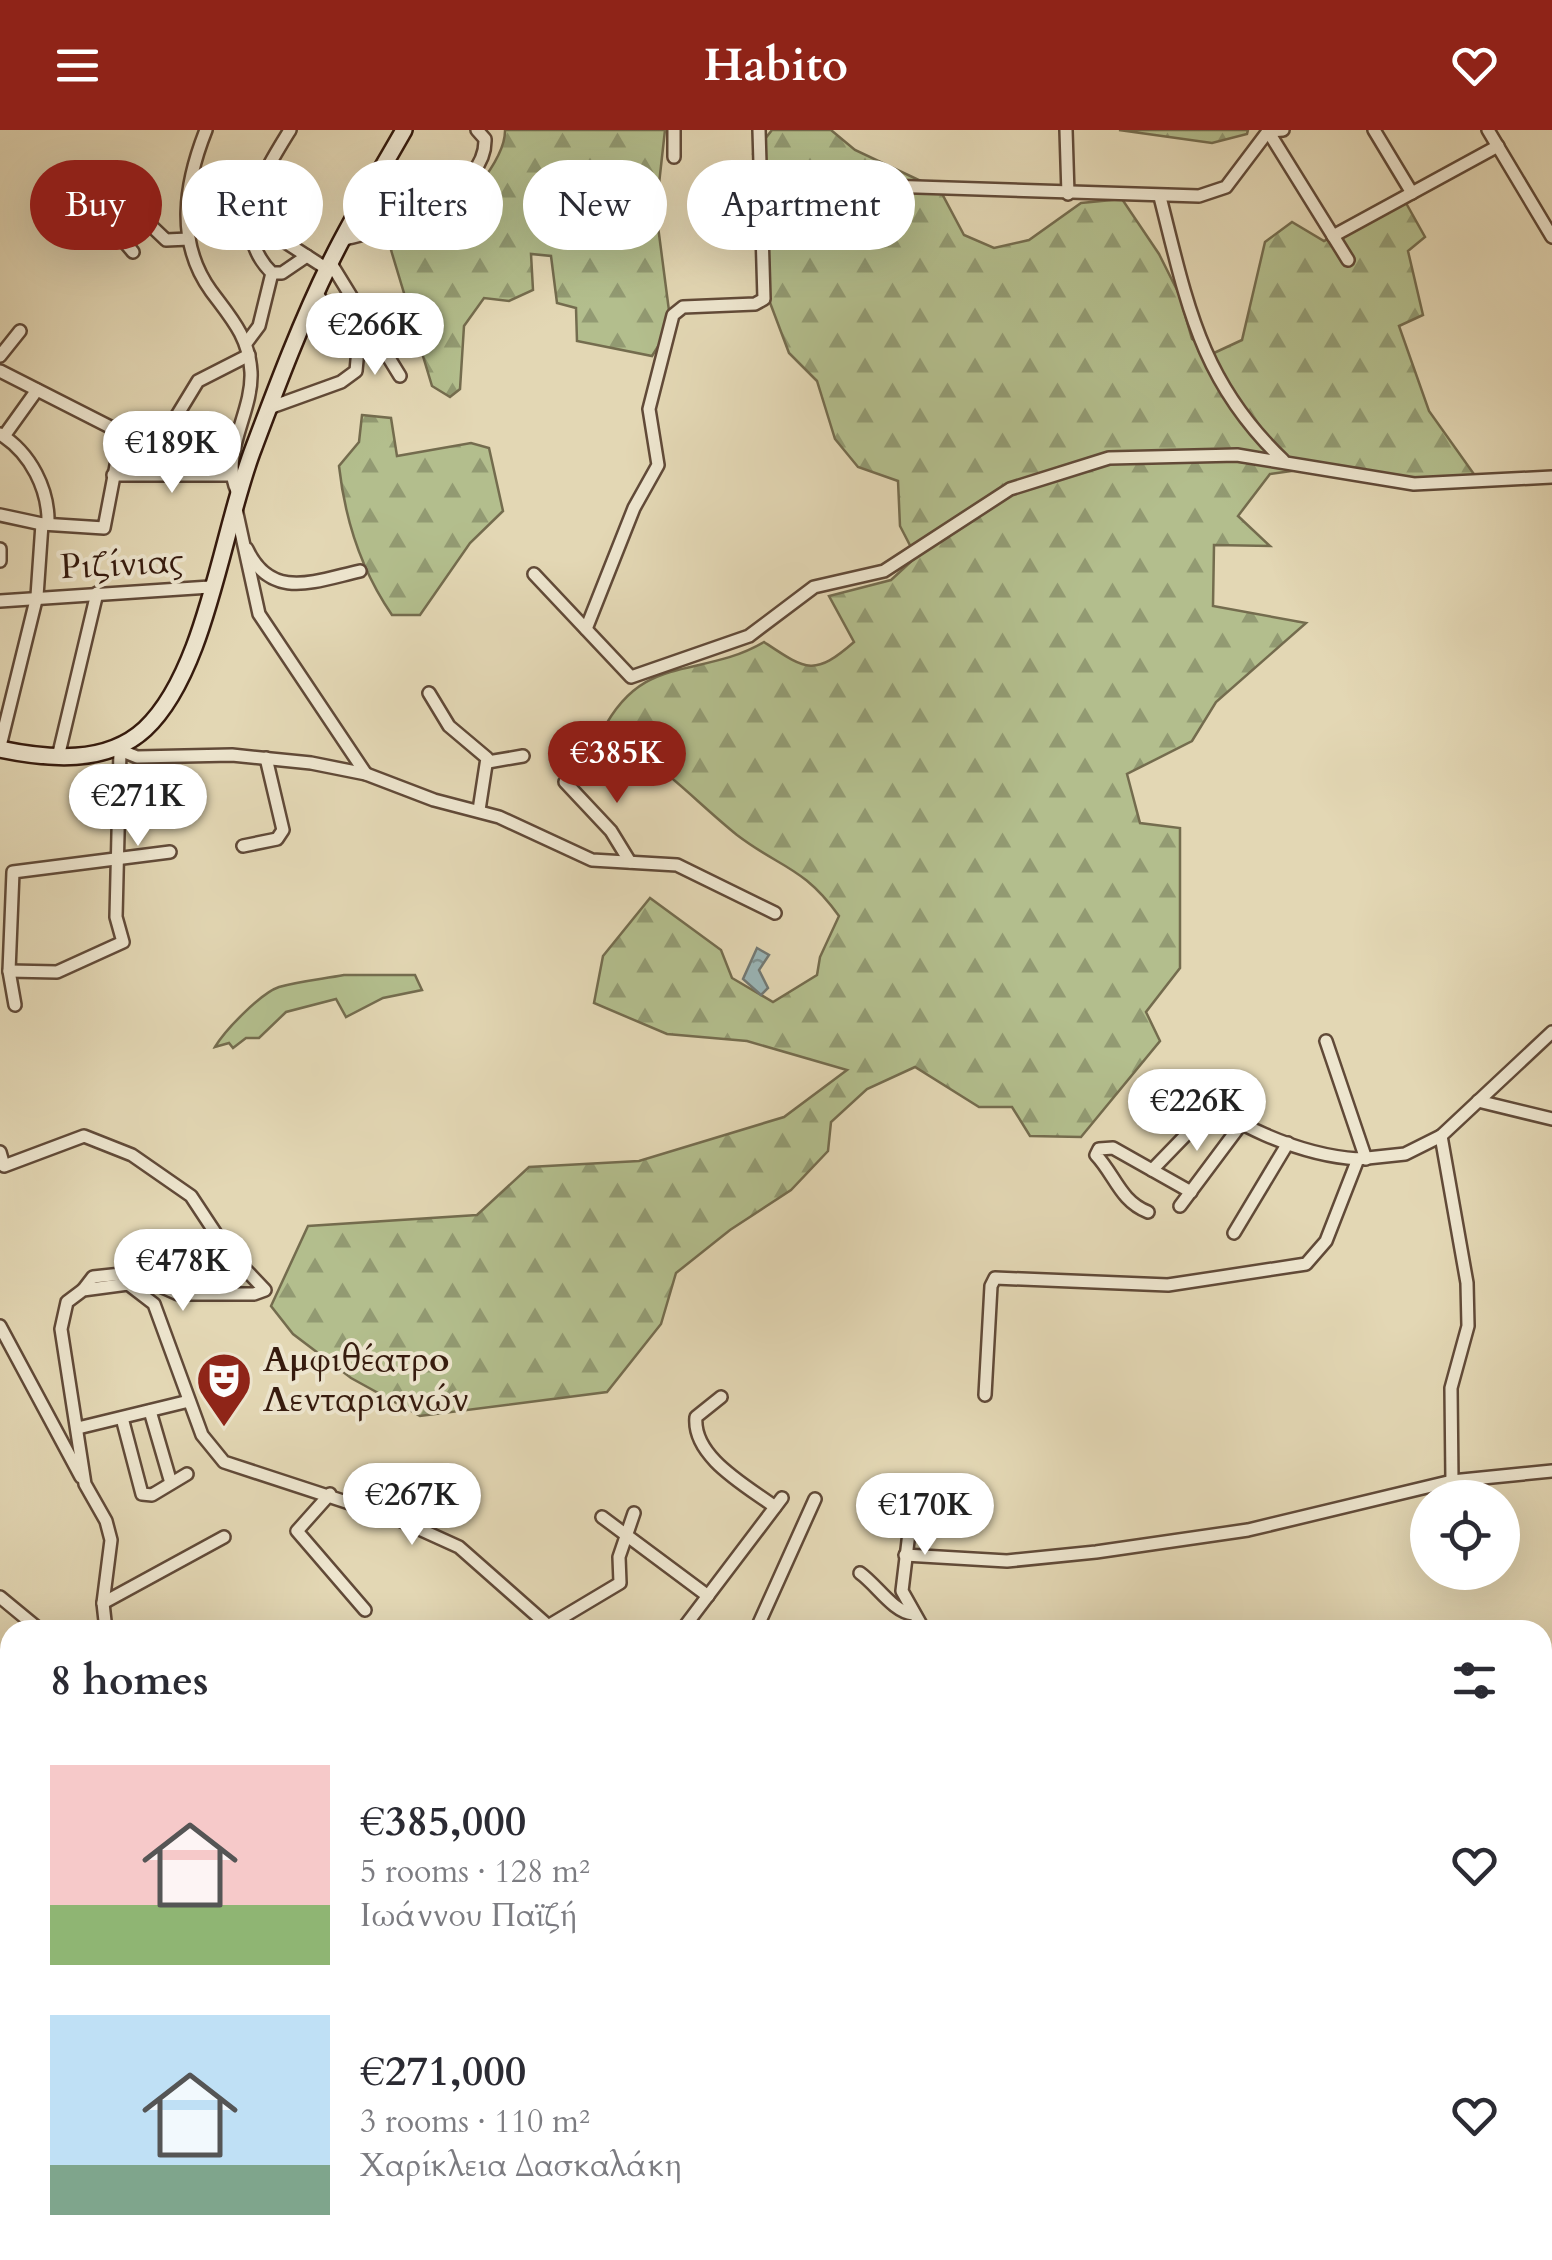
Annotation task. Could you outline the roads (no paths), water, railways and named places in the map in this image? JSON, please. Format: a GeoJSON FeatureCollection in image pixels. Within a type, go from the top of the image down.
{"type":"FeatureCollection","features":[{"type":"Feature","properties":{"kind":"main road"},"geometry":{"type":"LineString","coordinates":[[387,160],[404,130]]}},
{"type":"Feature","properties":{"kind":"main road"},"geometry":{"type":"LineString","coordinates":[[0,747],[58,757],[142,746],[179,684],[235,497],[329,265],[343,241]]}},
{"type":"Feature","properties":{"kind":"street"},"geometry":{"type":"LineString","coordinates":[[195,160],[206,130]]}},
{"type":"Feature","properties":{"kind":"street"},"geometry":{"type":"LineString","coordinates":[[0,514],[45,524],[104,528],[120,432],[173,422],[198,380],[248,348],[259,326],[272,273],[254,242],[250,213],[262,175],[290,130]]}},
{"type":"Feature","properties":{"kind":"street"},"geometry":{"type":"LineString","coordinates":[[477,130],[485,139],[481,160]]}},
{"type":"Feature","properties":{"kind":"street"},"geometry":{"type":"LineString","coordinates":[[674,130],[674,158]]}},
{"type":"Feature","properties":{"kind":"street"},"geometry":{"type":"LineString","coordinates":[[759,130],[761,160]]}},
{"type":"Feature","properties":{"kind":"street"},"geometry":{"type":"LineString","coordinates":[[1066,130],[1068,194]]}},
{"type":"Feature","properties":{"kind":"street"},"geometry":{"type":"LineString","coordinates":[[915,188],[1160,197],[1217,193],[1268,130]]}},
{"type":"Feature","properties":{"kind":"street"},"geometry":{"type":"LineString","coordinates":[[1268,130],[1284,130]]}},
{"type":"Feature","properties":{"kind":"street"},"geometry":{"type":"LineString","coordinates":[[1268,130],[1348,260]]}},
{"type":"Feature","properties":{"kind":"street"},"geometry":{"type":"LineString","coordinates":[[1374,130],[1412,193]]}},
{"type":"Feature","properties":{"kind":"street"},"geometry":{"type":"LineString","coordinates":[[1488,130],[1552,237]]}},
{"type":"Feature","properties":{"kind":"street"},"geometry":{"type":"LineString","coordinates":[[1333,236],[1498,146]]}},
{"type":"Feature","properties":{"kind":"street"},"geometry":{"type":"LineString","coordinates":[[1160,197],[1202,350],[1252,428],[1284,460]]}},
{"type":"Feature","properties":{"kind":"street"},"geometry":{"type":"LineString","coordinates":[[193,250],[204,280],[248,348],[251,392],[230,475],[260,614],[366,774]]}},
{"type":"Feature","properties":{"kind":"street"},"geometry":{"type":"LineString","coordinates":[[298,250],[329,265],[369,315],[401,330]]}},
{"type":"Feature","properties":{"kind":"street"},"geometry":{"type":"LineString","coordinates":[[586,630],[634,508],[658,465],[649,409],[673,315],[683,307],[755,304],[764,299],[763,250]]}},
{"type":"Feature","properties":{"kind":"street"},"geometry":{"type":"LineString","coordinates":[[272,273],[282,274],[307,256]]}},
{"type":"Feature","properties":{"kind":"street"},"geometry":{"type":"LineString","coordinates":[[269,408],[341,382],[356,371],[358,349],[317,294]]}},
{"type":"Feature","properties":{"kind":"street"},"geometry":{"type":"LineString","coordinates":[[358,302],[366,324],[400,376]]}},
{"type":"Feature","properties":{"kind":"street"},"geometry":{"type":"LineString","coordinates":[[0,356],[20,331]]}},
{"type":"Feature","properties":{"kind":"street"},"geometry":{"type":"LineString","coordinates":[[0,371],[120,432]]}},
{"type":"Feature","properties":{"kind":"street"},"geometry":{"type":"LineString","coordinates":[[0,747],[37,596],[47,492],[20,450],[2,435],[37,390]]}},
{"type":"Feature","properties":{"kind":"street"},"geometry":{"type":"LineString","coordinates":[[534,574],[631,678],[749,636],[800,594],[884,572],[988,500],[1075,466],[1140,454],[1284,460],[1337,475],[1414,484],[1552,477]]}},
{"type":"Feature","properties":{"kind":"street"},"geometry":{"type":"LineString","coordinates":[[114,475],[230,475]]}},
{"type":"Feature","properties":{"kind":"street"},"geometry":{"type":"LineString","coordinates":[[240,531],[262,572],[281,584],[298,586],[360,571]]}},
{"type":"Feature","properties":{"kind":"street"},"geometry":{"type":"LineString","coordinates":[[0,549],[0,561]]}},
{"type":"Feature","properties":{"kind":"street","name":"Ριζίνιας"},"geometry":{"type":"LineString","coordinates":[[0,601],[210,587]]}},
{"type":"Feature","properties":{"kind":"street"},"geometry":{"type":"LineString","coordinates":[[58,757],[96,593]]}},
{"type":"Feature","properties":{"kind":"street"},"geometry":{"type":"LineString","coordinates":[[429,692],[450,726],[488,762]]}},
{"type":"Feature","properties":{"kind":"street"},"geometry":{"type":"LineString","coordinates":[[10,972],[57,972],[122,942],[116,917],[117,749],[142,746],[165,755],[266,758],[366,774],[434,800],[478,810],[582,857],[685,868],[775,913]]}},
{"type":"Feature","properties":{"kind":"street"},"geometry":{"type":"LineString","coordinates":[[488,762],[522,756]]}},
{"type":"Feature","properties":{"kind":"street"},"geometry":{"type":"LineString","coordinates":[[243,846],[277,839],[283,830],[266,758]]}},
{"type":"Feature","properties":{"kind":"street"},"geometry":{"type":"LineString","coordinates":[[478,810],[488,762]]}},
{"type":"Feature","properties":{"kind":"street"},"geometry":{"type":"LineString","coordinates":[[565,782],[611,831],[630,862]]}},
{"type":"Feature","properties":{"kind":"street"},"geometry":{"type":"LineString","coordinates":[[15,1005],[5,910],[13,872],[170,852]]}},
{"type":"Feature","properties":{"kind":"street"},"geometry":{"type":"LineString","coordinates":[[1180,1087],[1242,1123],[1328,1157],[1362,1159],[1405,1154],[1441,1136],[1552,1032]]}},
{"type":"Feature","properties":{"kind":"street"},"geometry":{"type":"LineString","coordinates":[[985,1395],[990,1286],[995,1278],[1168,1285],[1306,1264],[1319,1254],[1362,1159],[1326,1041]]}},
{"type":"Feature","properties":{"kind":"street"},"geometry":{"type":"LineString","coordinates":[[1478,1101],[1552,1118]]}},
{"type":"Feature","properties":{"kind":"street"},"geometry":{"type":"LineString","coordinates":[[1152,1170],[1212,1108]]}},
{"type":"Feature","properties":{"kind":"street"},"geometry":{"type":"LineString","coordinates":[[1180,1206],[1242,1123]]}},
{"type":"Feature","properties":{"kind":"street"},"geometry":{"type":"LineString","coordinates":[[0,1152],[4,1166],[79,1136],[126,1152],[191,1196],[226,1249],[265,1290],[254,1294],[178,1294],[123,1272],[93,1277],[68,1302],[61,1328],[85,1484]]}},
{"type":"Feature","properties":{"kind":"street"},"geometry":{"type":"LineString","coordinates":[[1441,1136],[1467,1284],[1468,1326],[1450,1388],[1452,1480]]}},
{"type":"Feature","properties":{"kind":"street"},"geometry":{"type":"LineString","coordinates":[[1234,1233],[1288,1144]]}},
{"type":"Feature","properties":{"kind":"street"},"geometry":{"type":"LineString","coordinates":[[1148,1212],[1121,1194],[1110,1169],[1096,1155],[1099,1149],[1113,1148],[1190,1192]]}},
{"type":"Feature","properties":{"kind":"street"},"geometry":{"type":"LineString","coordinates":[[83,1290],[115,1282],[147,1295],[154,1304],[202,1435],[224,1462],[330,1494],[459,1547],[541,1620]]}},
{"type":"Feature","properties":{"kind":"street"},"geometry":{"type":"LineString","coordinates":[[0,1326],[106,1522],[110,1540],[105,1620]]}},
{"type":"Feature","properties":{"kind":"street"},"geometry":{"type":"LineString","coordinates":[[690,1620],[778,1502],[733,1475],[700,1441],[696,1417],[721,1397]]}},
{"type":"Feature","properties":{"kind":"street"},"geometry":{"type":"LineString","coordinates":[[78,1428],[190,1402]]}},
{"type":"Feature","properties":{"kind":"street"},"geometry":{"type":"LineString","coordinates":[[150,1411],[171,1484]]}},
{"type":"Feature","properties":{"kind":"street"},"geometry":{"type":"LineString","coordinates":[[122,1418],[142,1494],[152,1495],[187,1474]]}},
{"type":"Feature","properties":{"kind":"street"},"geometry":{"type":"LineString","coordinates":[[1463,1480],[1552,1472]]}},
{"type":"Feature","properties":{"kind":"street"},"geometry":{"type":"LineString","coordinates":[[914,1490],[902,1591],[917,1620]]}},
{"type":"Feature","properties":{"kind":"street"},"geometry":{"type":"LineString","coordinates":[[905,1555],[996,1561],[1096,1552],[1248,1530],[1410,1491]]}},
{"type":"Feature","properties":{"kind":"street"},"geometry":{"type":"LineString","coordinates":[[330,1494],[297,1531],[365,1610]]}},
{"type":"Feature","properties":{"kind":"street"},"geometry":{"type":"LineString","coordinates":[[761,1620],[816,1499]]}},
{"type":"Feature","properties":{"kind":"street"},"geometry":{"type":"LineString","coordinates":[[563,1620],[620,1584],[619,1557],[634,1513]]}},
{"type":"Feature","properties":{"kind":"street"},"geometry":{"type":"LineString","coordinates":[[602,1517],[708,1596]]}},
{"type":"Feature","properties":{"kind":"street"},"geometry":{"type":"LineString","coordinates":[[103,1603],[224,1537]]}},
{"type":"Feature","properties":{"kind":"street"},"geometry":{"type":"LineString","coordinates":[[860,1573],[881,1588],[898,1610],[913,1614]]}},
{"type":"Feature","properties":{"kind":"street"},"geometry":{"type":"LineString","coordinates":[[0,1597],[28,1620]]}},
{"type":"Feature","properties":{"kind":"water"},"geometry":{"type":"Polygon","coordinates":[[[757,948],[769,955],[759,970],[768,988],[761,995],[743,979],[757,948]]]}},
{"type":"Feature","properties":{"kind":"place","name":"Αμφιθέατρο Λενταριανών"},"geometry":{"type":"Point","coordinates":[224,1429]}}]}
